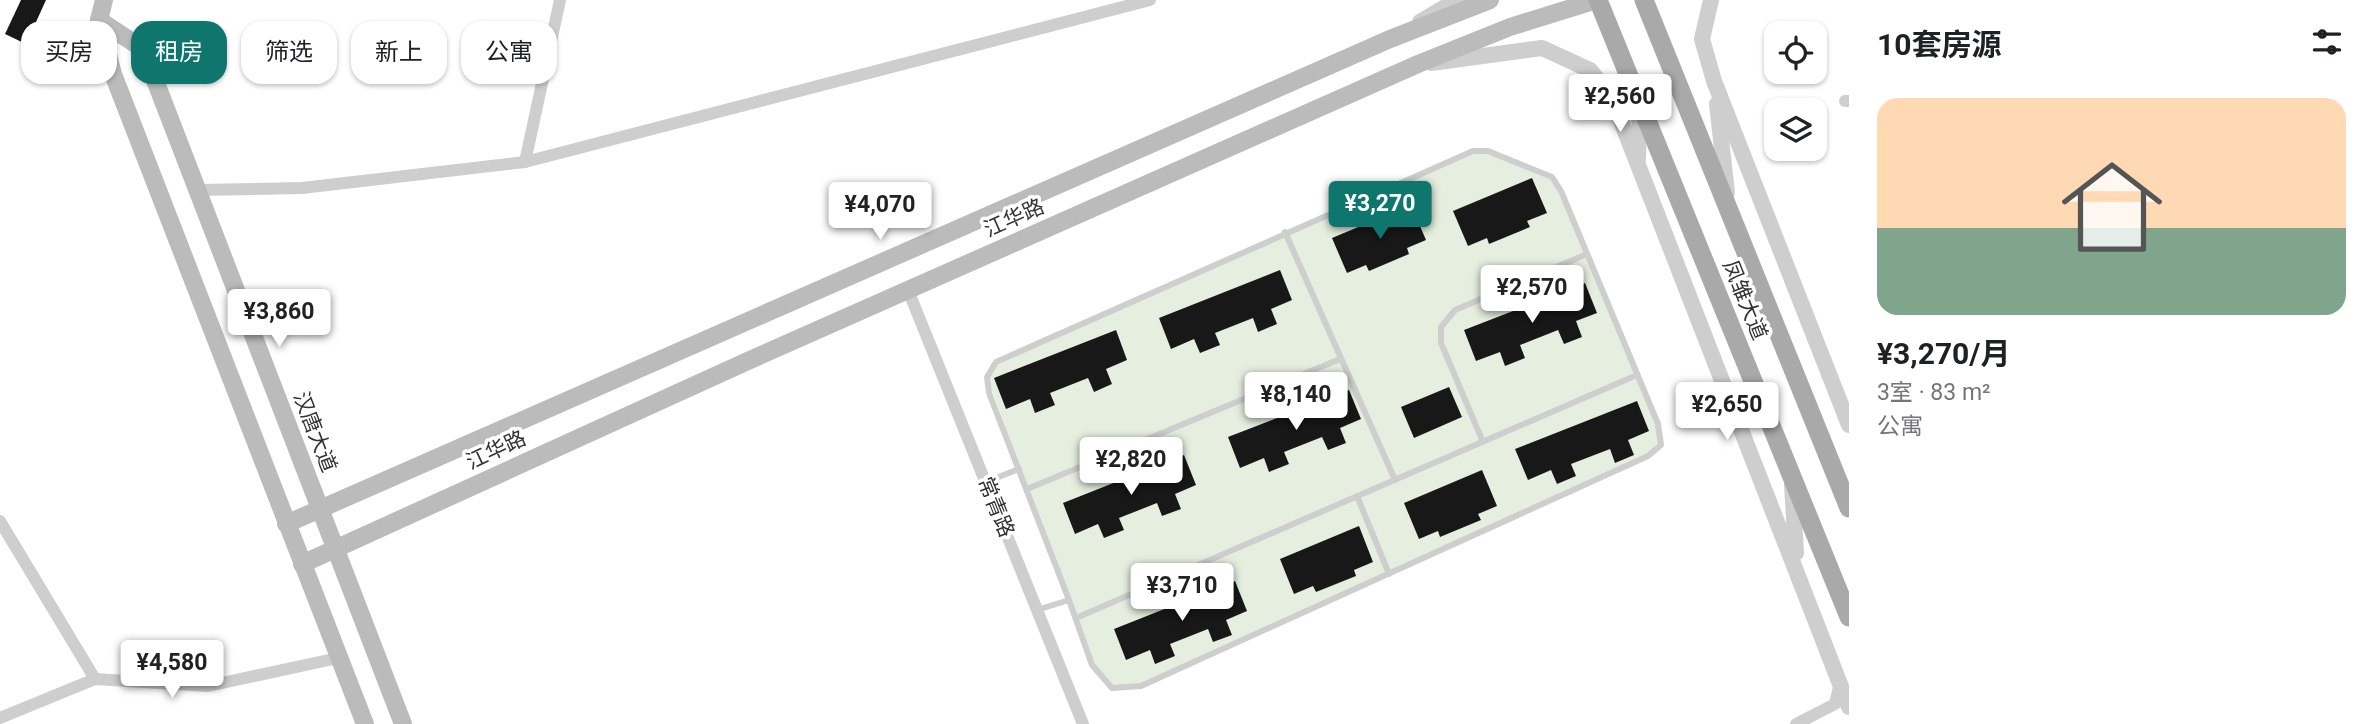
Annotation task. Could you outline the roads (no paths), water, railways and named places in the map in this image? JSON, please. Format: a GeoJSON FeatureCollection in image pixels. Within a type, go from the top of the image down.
{"type":"FeatureCollection","features":[{"type":"Feature","properties":{"kind":"main road"},"geometry":{"type":"LineString","coordinates":[[104,0],[99,20],[113,74],[365,724]]}},
{"type":"Feature","properties":{"kind":"main road","name":"江华路"},"geometry":{"type":"LineString","coordinates":[[286,524],[1390,38],[1490,0]]}},
{"type":"Feature","properties":{"kind":"main road","name":"江华路"},"geometry":{"type":"LineString","coordinates":[[302,564],[908,290],[1418,64],[1510,27],[1597,0]]}},
{"type":"Feature","properties":{"kind":"main road","name":"凤雏大道"},"geometry":{"type":"LineString","coordinates":[[1597,0],[1792,471],[1849,617]]}},
{"type":"Feature","properties":{"kind":"main road","name":"凤雏大道"},"geometry":{"type":"LineString","coordinates":[[1644,0],[1849,508]]}},
{"type":"Feature","properties":{"kind":"main road","name":"汉唐大道"},"geometry":{"type":"LineString","coordinates":[[99,20],[143,49],[403,724]]}},
{"type":"Feature","properties":{"kind":"street"},"geometry":{"type":"LineString","coordinates":[[525,162],[560,0]]}},
{"type":"Feature","properties":{"kind":"street"},"geometry":{"type":"LineString","coordinates":[[197,190],[302,188],[525,162],[1116,4],[1150,0]]}},
{"type":"Feature","properties":{"kind":"street"},"geometry":{"type":"LineString","coordinates":[[1390,38],[1457,0]]}},
{"type":"Feature","properties":{"kind":"street"},"geometry":{"type":"LineString","coordinates":[[1712,0],[1702,39],[1714,81],[1849,425]]}},
{"type":"Feature","properties":{"kind":"street"},"geometry":{"type":"LineString","coordinates":[[1418,64],[1542,48],[1590,70],[1612,98],[1849,707]]}},
{"type":"Feature","properties":{"kind":"street"},"geometry":{"type":"LineString","coordinates":[[1714,81],[1728,203]]}},
{"type":"Feature","properties":{"kind":"street"},"geometry":{"type":"LineString","coordinates":[[1637,165],[1640,104]]}},
{"type":"Feature","properties":{"kind":"street","name":"常青路"},"geometry":{"type":"LineString","coordinates":[[908,290],[1083,724]]}},
{"type":"Feature","properties":{"kind":"street"},"geometry":{"type":"LineString","coordinates":[[1828,454],[1849,481]]}},
{"type":"Feature","properties":{"kind":"street"},"geometry":{"type":"LineString","coordinates":[[1792,471],[1797,568]]}},
{"type":"Feature","properties":{"kind":"street"},"geometry":{"type":"LineString","coordinates":[[0,521],[95,679]]}},
{"type":"Feature","properties":{"kind":"street"},"geometry":{"type":"LineString","coordinates":[[0,719],[95,679],[208,686],[338,658]]}},
{"type":"Feature","properties":{"kind":"street"},"geometry":{"type":"LineString","coordinates":[[1796,724],[1835,704],[1840,684]]}},
{"type":"Feature","properties":{"kind":"lane"},"geometry":{"type":"LineString","coordinates":[[1473,151],[1488,151],[1552,177],[1658,424],[1661,445],[1648,456],[1140,686],[1112,688],[1092,664],[989,393],[987,376],[996,362],[1285,232],[1473,151]]}},
{"type":"Feature","properties":{"kind":"lane"},"geometry":{"type":"LineString","coordinates":[[1285,232],[1395,480]]}},
{"type":"Feature","properties":{"kind":"lane"},"geometry":{"type":"LineString","coordinates":[[1483,442],[1441,343],[1441,327],[1455,310],[1587,254]]}},
{"type":"Feature","properties":{"kind":"lane"},"geometry":{"type":"LineString","coordinates":[[1027,489],[1340,359]]}},
{"type":"Feature","properties":{"kind":"lane"},"geometry":{"type":"LineString","coordinates":[[1076,618],[1637,375]]}},
{"type":"Feature","properties":{"kind":"lane"},"geometry":{"type":"LineString","coordinates":[[986,482],[1019,469]]}},
{"type":"Feature","properties":{"kind":"lane"},"geometry":{"type":"LineString","coordinates":[[1357,496],[1389,574]]}},
{"type":"Feature","properties":{"kind":"lane"},"geometry":{"type":"LineString","coordinates":[[1037,610],[1069,600]]}}]}
